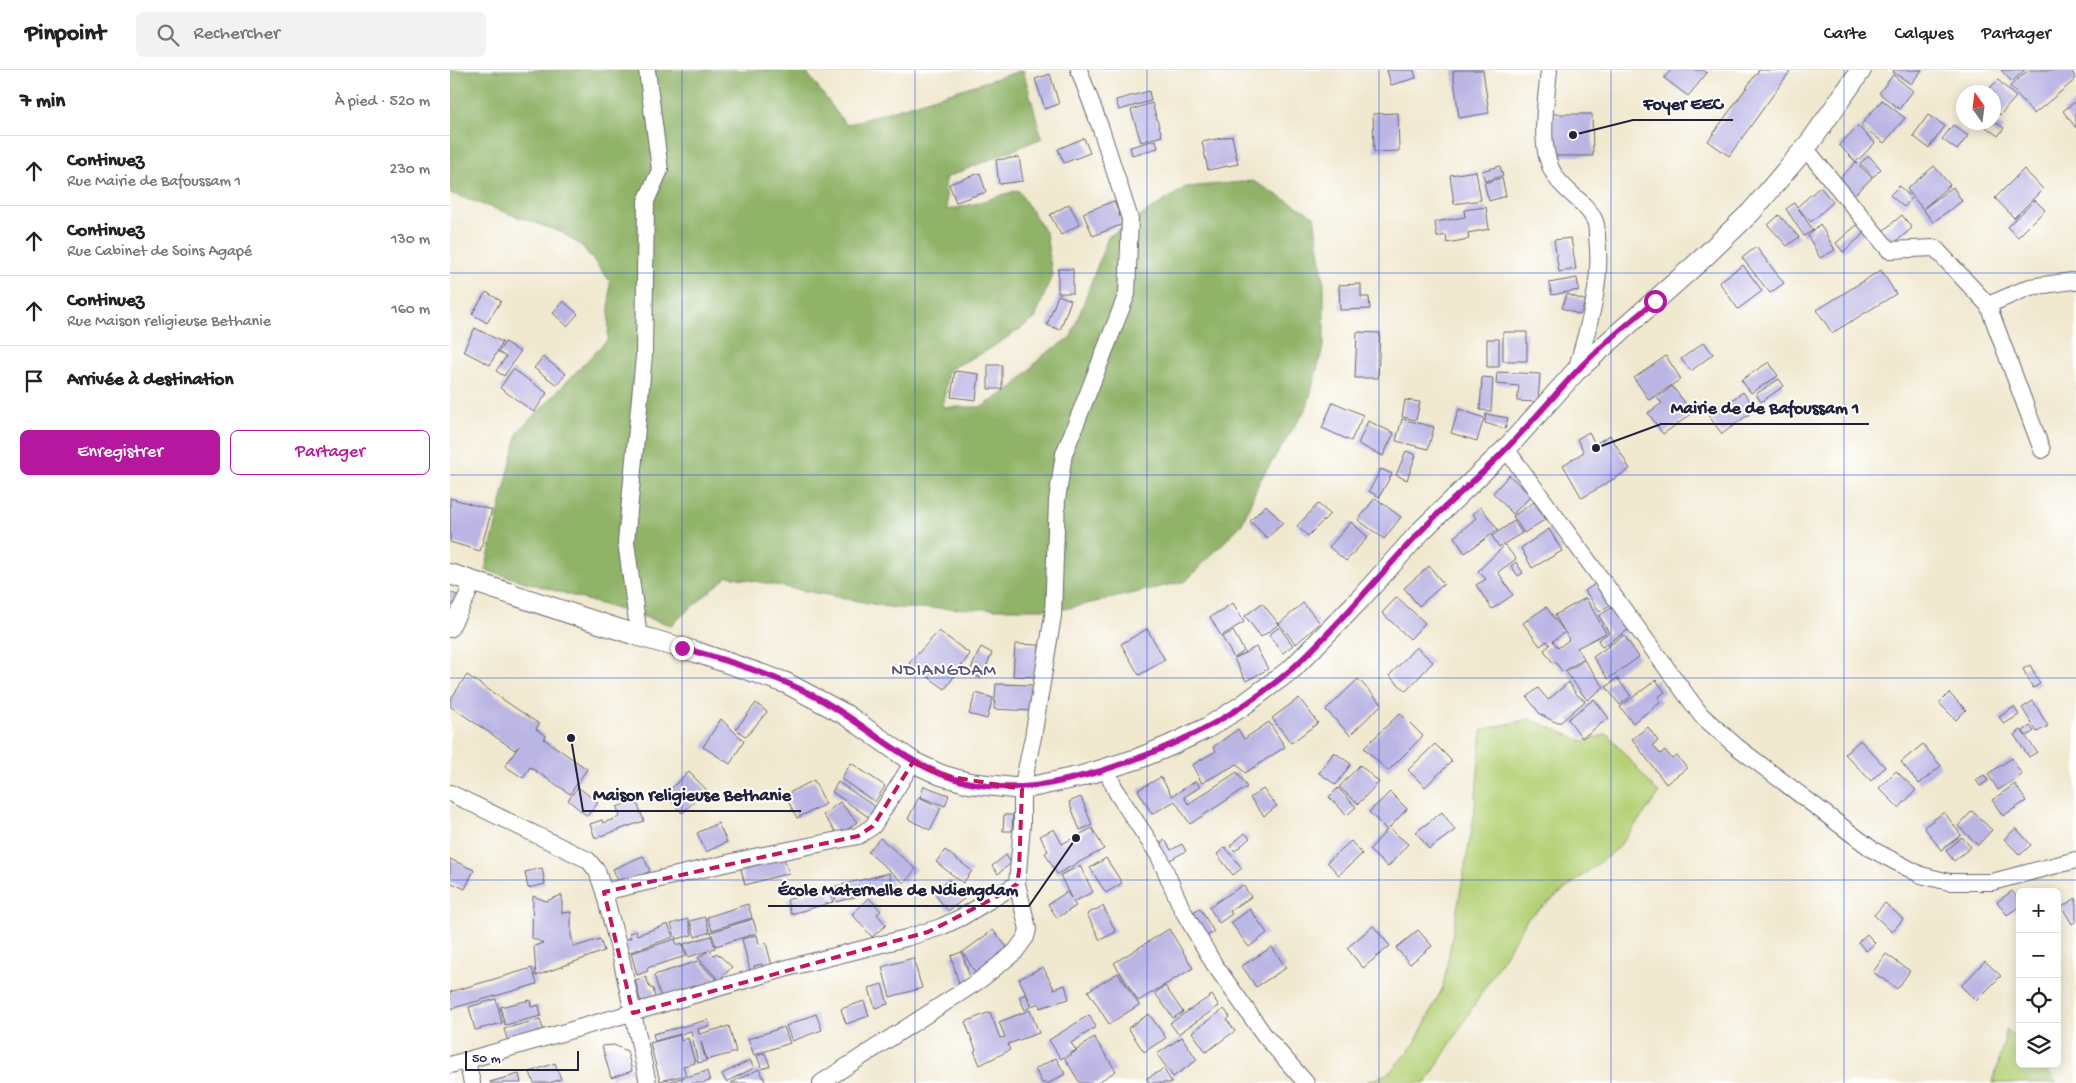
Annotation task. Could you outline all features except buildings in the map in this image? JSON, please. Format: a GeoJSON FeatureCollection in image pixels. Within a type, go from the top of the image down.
{"type":"FeatureCollection","features":[{"type":"Feature","properties":{"kind":"street"},"geometry":{"type":"LineString","coordinates":[[638,636],[626,542],[644,356],[646,201],[660,170],[648,70]]}},
{"type":"Feature","properties":{"kind":"street"},"geometry":{"type":"LineString","coordinates":[[821,1083],[980,980],[1015,952],[1026,937],[1028,929],[1017,884],[1022,825],[1022,789],[1033,737],[1053,616],[1057,500],[1064,454],[1127,294],[1130,219],[1101,129],[1079,70]]}},
{"type":"Feature","properties":{"kind":"street"},"geometry":{"type":"LineString","coordinates":[[1549,70],[1544,143],[1549,166],[1560,182],[1575,195],[1595,220],[1600,258],[1596,300],[1576,371]]}},
{"type":"Feature","properties":{"kind":"street"},"geometry":{"type":"LineString","coordinates":[[450,574],[638,636],[696,652],[786,683],[846,715],[913,762],[942,775],[968,783],[1022,789],[1055,783],[1106,769],[1170,746],[1207,728],[1256,696],[1293,668],[1361,598],[1422,530],[1506,449],[1576,371],[1702,259],[1752,211],[1805,148],[1861,70]]}},
{"type":"Feature","properties":{"kind":"street"},"geometry":{"type":"LineString","coordinates":[[1805,148],[1889,250],[1935,248],[1988,305],[2042,450]]}},
{"type":"Feature","properties":{"kind":"street"},"geometry":{"type":"LineString","coordinates":[[1988,305],[2030,287],[2076,282]]}},
{"type":"Feature","properties":{"kind":"street"},"geometry":{"type":"LineString","coordinates":[[1506,449],[1700,715],[1736,746],[1873,850],[1921,875],[1949,882],[1992,882],[2076,860]]}},
{"type":"Feature","properties":{"kind":"street"},"geometry":{"type":"LineString","coordinates":[[450,629],[468,594],[472,580]]}},
{"type":"Feature","properties":{"kind":"street"},"geometry":{"type":"LineString","coordinates":[[604,892],[754,857],[858,836],[873,826],[913,762]]}},
{"type":"Feature","properties":{"kind":"street"},"geometry":{"type":"LineString","coordinates":[[1106,769],[1117,793],[1159,856],[1182,909],[1214,964],[1265,1036],[1306,1083]]}},
{"type":"Feature","properties":{"kind":"street"},"geometry":{"type":"LineString","coordinates":[[450,793],[588,860],[598,871],[620,953],[648,1083]]}},
{"type":"Feature","properties":{"kind":"street"},"geometry":{"type":"LineString","coordinates":[[450,1065],[791,967],[906,938],[934,929],[982,906],[1017,884]]}},
{"type":"Feature","properties":{"kind":"street"},"geometry":{"type":"LineString","coordinates":[[467,1060],[472,1083]]}},
{"type":"Feature","properties":{"kind":"highlighted area"},"geometry":{"type":"Polygon","coordinates":[[[913,762],[941,775],[1022,789],[1017,884],[1002,894],[928,932],[633,1013],[604,892],[858,836],[873,826],[913,762]]]}},
{"type":"Feature","properties":{"kind":"green space"},"geometry":{"type":"Polygon","coordinates":[[[450,70],[805,70],[846,125],[1023,70],[1042,138],[945,178],[947,210],[974,204],[1018,190],[1046,233],[1052,275],[1035,319],[988,350],[948,370],[943,407],[982,407],[1014,386],[1042,356],[1071,337],[1108,237],[1186,187],[1253,181],[1314,216],[1324,283],[1324,343],[1307,407],[1259,482],[1242,524],[1186,581],[1065,609],[894,608],[728,576],[671,625],[485,570],[518,432],[608,339],[610,281],[582,246],[561,232],[450,193],[450,70]]]}},
{"type":"Feature","properties":{"kind":"green space"},"geometry":{"type":"Polygon","coordinates":[[[1529,719],[1583,741],[1608,734],[1659,794],[1617,849],[1528,918],[1426,1083],[1365,1083],[1389,1073],[1415,1043],[1443,987],[1474,817],[1482,730],[1529,719]]]}},
{"type":"Feature","properties":{"kind":"green space"},"geometry":{"type":"Polygon","coordinates":[[[2007,1029],[2016,1039],[2016,1068],[2044,1068],[2057,1083],[1993,1083],[2007,1029]]]}},
{"type":"Feature","properties":{"kind":"place","name":"Foyer EEC"},"geometry":{"type":"Point","coordinates":[1573,135]}},
{"type":"Feature","properties":{"kind":"place","name":"Mairie de de Bafoussam 1"},"geometry":{"type":"Point","coordinates":[1596,448]}},
{"type":"Feature","properties":{"kind":"place","name":"Maison religieuse Bethanie"},"geometry":{"type":"Point","coordinates":[571,738]}},
{"type":"Feature","properties":{"kind":"place","name":"École Maternelle de Ndiengdam"},"geometry":{"type":"Point","coordinates":[1076,838]}},
{"type":"Feature","properties":{"kind":"district","name":"NDIANGDAM"},"geometry":{"type":"Point","coordinates":[944,671]}},
{"type":"Feature","properties":{"kind":"route"},"geometry":{"type":"LineString","coordinates":[[682,648],[786,683],[846,715],[913,762],[942,775],[968,783],[1022,789],[1082,776],[1137,759],[1207,728],[1242,706],[1293,668],[1361,598],[1422,530],[1458,493],[1506,449],[1576,371],[1655,301]]}}]}
